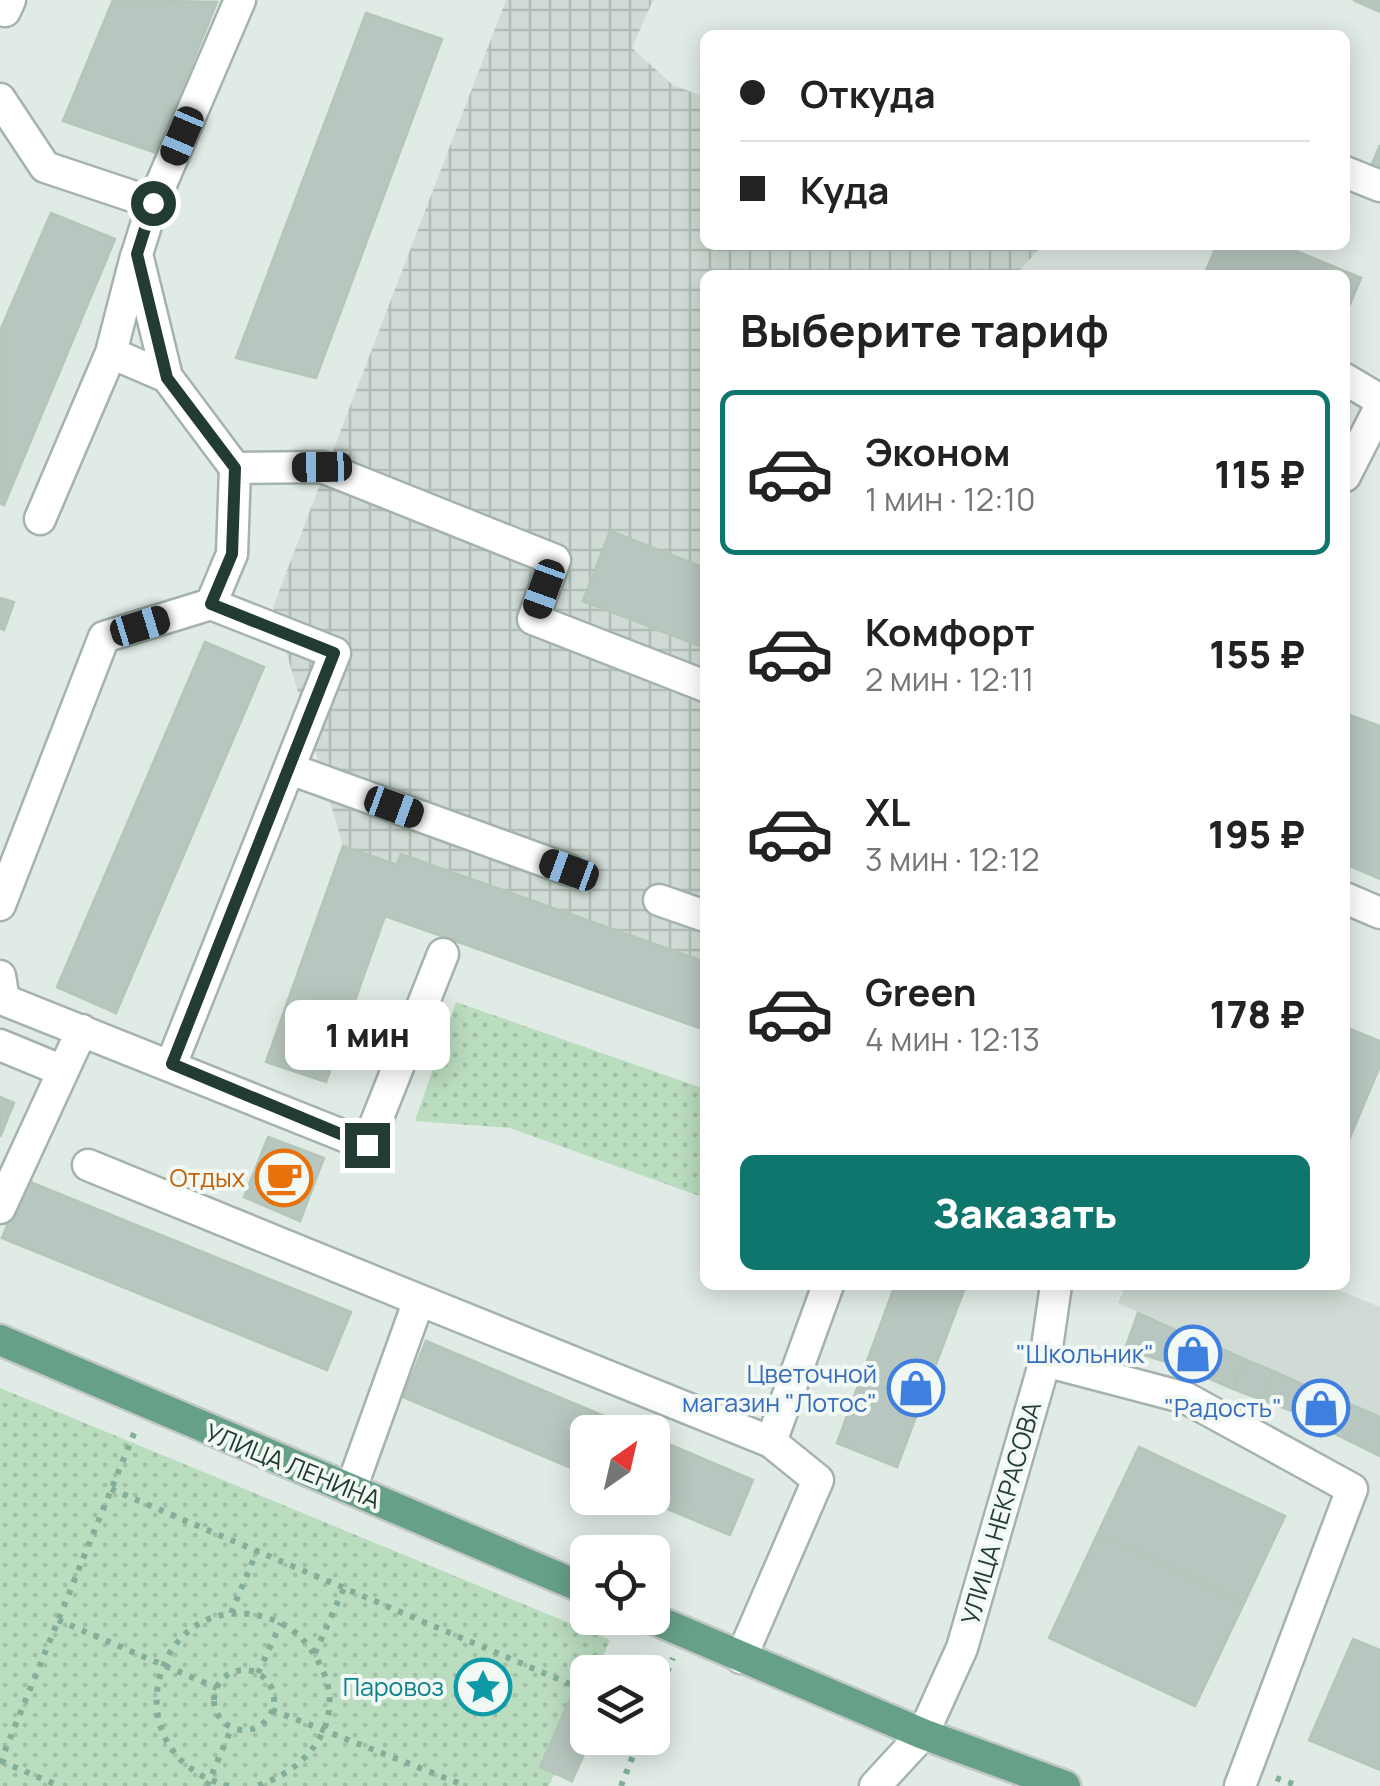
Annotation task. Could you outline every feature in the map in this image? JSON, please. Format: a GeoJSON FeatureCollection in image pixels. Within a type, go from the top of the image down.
{"type":"FeatureCollection","features":[{"type":"Feature","properties":{"kind":"main road","name":"УЛИЦА ЛЕНИНА"},"geometry":{"type":"LineString","coordinates":[[0,1340],[145,1405],[570,1582]]}},
{"type":"Feature","properties":{"kind":"main road"},"geometry":{"type":"LineString","coordinates":[[670,1625],[923,1734],[1065,1786]]}},
{"type":"Feature","properties":{"kind":"street"},"geometry":{"type":"LineString","coordinates":[[40,519],[111,353],[153,203],[240,0]]}},
{"type":"Feature","properties":{"kind":"street"},"geometry":{"type":"LineString","coordinates":[[0,99],[45,167],[153,203]]}},
{"type":"Feature","properties":{"kind":"street"},"geometry":{"type":"LineString","coordinates":[[1350,174],[1380,186]]}},
{"type":"Feature","properties":{"kind":"street"},"geometry":{"type":"LineString","coordinates":[[137,254],[167,378],[235,468],[232,554],[211,604]]}},
{"type":"Feature","properties":{"kind":"street"},"geometry":{"type":"LineString","coordinates":[[111,353],[167,378]]}},
{"type":"Feature","properties":{"kind":"street"},"geometry":{"type":"LineString","coordinates":[[1350,383],[1380,404],[1350,466]]}},
{"type":"Feature","properties":{"kind":"street"},"geometry":{"type":"LineString","coordinates":[[235,468],[322,467],[555,560],[533,619],[700,684]]}},
{"type":"Feature","properties":{"kind":"street"},"geometry":{"type":"LineString","coordinates":[[0,905],[104,637],[211,604],[334,653],[172,1064]]}},
{"type":"Feature","properties":{"kind":"street"},"geometry":{"type":"LineString","coordinates":[[290,769],[569,870]]}},
{"type":"Feature","properties":{"kind":"street"},"geometry":{"type":"LineString","coordinates":[[659,900],[700,914]]}},
{"type":"Feature","properties":{"kind":"street"},"geometry":{"type":"LineString","coordinates":[[1350,900],[1380,913]]}},
{"type":"Feature","properties":{"kind":"street"},"geometry":{"type":"LineString","coordinates":[[0,976],[4,1000],[367,1145],[442,954]]}},
{"type":"Feature","properties":{"kind":"street"},"geometry":{"type":"LineString","coordinates":[[0,1208],[82,1030]]}},
{"type":"Feature","properties":{"kind":"street"},"geometry":{"type":"LineString","coordinates":[[0,1046],[63,1071]]}},
{"type":"Feature","properties":{"kind":"street"},"geometry":{"type":"LineString","coordinates":[[88,1166],[771,1442],[818,1480],[741,1658]]}},
{"type":"Feature","properties":{"kind":"street"},"geometry":{"type":"LineString","coordinates":[[771,1442],[826,1290]]}},
{"type":"Feature","properties":{"kind":"street","name":"УЛИЦА НЕКРАСОВА"},"geometry":{"type":"LineString","coordinates":[[875,1786],[923,1734],[962,1648],[1045,1361],[1055,1290]]}},
{"type":"Feature","properties":{"kind":"street"},"geometry":{"type":"LineString","coordinates":[[351,1489],[419,1300]]}},
{"type":"Feature","properties":{"kind":"street"},"geometry":{"type":"LineString","coordinates":[[1045,1361],[1186,1398],[1352,1488],[1240,1786]]}},
{"type":"Feature","properties":{"kind":"path"},"geometry":{"type":"LineString","coordinates":[[59,1786],[0,1762],[145,1405]]}},
{"type":"Feature","properties":{"kind":"path"},"geometry":{"type":"LineString","coordinates":[[111,1489],[570,1684]]}},
{"type":"Feature","properties":{"kind":"path"},"geometry":{"type":"LineString","coordinates":[[230,1614],[257,1551]]}},
{"type":"Feature","properties":{"kind":"path"},"geometry":{"type":"LineString","coordinates":[[315,1653],[344,1588]]}},
{"type":"Feature","properties":{"kind":"path"},"geometry":{"type":"LineString","coordinates":[[229,1786],[208,1783],[176,1756],[157,1720],[155,1692],[162,1664],[190,1630],[230,1614],[256,1614],[281,1622],[315,1653],[326,1678],[329,1704],[324,1730],[297,1768],[256,1786]]}},
{"type":"Feature","properties":{"kind":"path"},"geometry":{"type":"LineString","coordinates":[[58,1620],[217,1688]]}},
{"type":"Feature","properties":{"kind":"path"},"geometry":{"type":"LineString","coordinates":[[258,1673],[281,1622]]}},
{"type":"Feature","properties":{"kind":"path"},"geometry":{"type":"LineString","coordinates":[[670,1665],[684,1631]]}},
{"type":"Feature","properties":{"kind":"path"},"geometry":{"type":"LineString","coordinates":[[239,1670],[258,1673],[270,1685],[272,1710],[260,1725],[232,1728],[215,1706],[217,1688],[239,1670]]}},
{"type":"Feature","properties":{"kind":"path"},"geometry":{"type":"LineString","coordinates":[[272,1710],[466,1786]]}},
{"type":"Feature","properties":{"kind":"path"},"geometry":{"type":"LineString","coordinates":[[208,1783],[232,1728]]}},
{"type":"Feature","properties":{"kind":"path"},"geometry":{"type":"LineString","coordinates":[[621,1786],[633,1755]]}},
{"type":"Feature","properties":{"kind":"shaded area"},"geometry":{"type":"Polygon","coordinates":[[[506,0],[653,0],[632,48],[673,85],[700,95],[700,250],[1038,250],[1020,270],[700,270],[700,960],[402,854],[397,865],[343,846],[273,607],[506,0]]]}},
{"type":"Feature","properties":{"kind":"shaded area"},"geometry":{"type":"Polygon","coordinates":[[[1124,1290],[1338,1290],[1380,1307],[1380,1417],[1118,1303],[1124,1290]]]}},
{"type":"Feature","properties":{"kind":"green space"},"geometry":{"type":"Polygon","coordinates":[[[456,1002],[700,1087],[700,1196],[510,1128],[415,1121],[456,1002]]]}},
{"type":"Feature","properties":{"kind":"green space"},"geometry":{"type":"Polygon","coordinates":[[[0,1388],[570,1623],[570,1635],[598,1635],[610,1640],[603,1655],[570,1655],[570,1735],[549,1786],[0,1786],[0,1388]]]}},
{"type":"Feature","properties":{"kind":"building"},"geometry":{"type":"Polygon","coordinates":[[[113,0],[217,2],[156,153],[63,121],[113,0]]]}},
{"type":"Feature","properties":{"kind":"building"},"geometry":{"type":"Polygon","coordinates":[[[1353,0],[1380,0],[1380,12],[1353,0]]]}},
{"type":"Feature","properties":{"kind":"building"},"geometry":{"type":"Polygon","coordinates":[[[366,13],[442,39],[316,378],[236,358],[366,13]]]}},
{"type":"Feature","properties":{"kind":"building"},"geometry":{"type":"Polygon","coordinates":[[[1380,145],[1380,170],[1371,166],[1380,145]]]}},
{"type":"Feature","properties":{"kind":"building"},"geometry":{"type":"Polygon","coordinates":[[[51,213],[115,239],[4,505],[0,503],[0,331],[51,213]]]}},
{"type":"Feature","properties":{"kind":"building"},"geometry":{"type":"Polygon","coordinates":[[[1215,250],[1294,250],[1342,270],[1206,270],[1215,250]]]}},
{"type":"Feature","properties":{"kind":"building"},"geometry":{"type":"Polygon","coordinates":[[[1350,273],[1361,278],[1350,304],[1350,273]]]}},
{"type":"Feature","properties":{"kind":"building"},"geometry":{"type":"Polygon","coordinates":[[[610,531],[700,566],[700,646],[583,601],[610,531]]]}},
{"type":"Feature","properties":{"kind":"building"},"geometry":{"type":"Polygon","coordinates":[[[0,598],[14,602],[4,630],[0,628],[0,598]]]}},
{"type":"Feature","properties":{"kind":"building"},"geometry":{"type":"Polygon","coordinates":[[[205,642],[264,667],[116,1013],[57,987],[205,642]]]}},
{"type":"Feature","properties":{"kind":"building"},"geometry":{"type":"Polygon","coordinates":[[[1350,715],[1380,726],[1380,879],[1350,866],[1350,715]]]}},
{"type":"Feature","properties":{"kind":"building"},"geometry":{"type":"Polygon","coordinates":[[[343,846],[397,865],[401,854],[700,960],[700,1028],[385,916],[326,1082],[266,1062],[343,846]]]}},
{"type":"Feature","properties":{"kind":"building"},"geometry":{"type":"Polygon","coordinates":[[[1350,1029],[1380,1041],[1380,1066],[1350,1137],[1350,1029]]]}},
{"type":"Feature","properties":{"kind":"building"},"geometry":{"type":"Polygon","coordinates":[[[0,1097],[14,1103],[0,1137],[0,1097]]]}},
{"type":"Feature","properties":{"kind":"building","name":"Отдых"},"geometry":{"type":"Polygon","coordinates":[[[268,1137],[324,1158],[300,1221],[244,1197],[268,1137]]]}},
{"type":"Feature","properties":{"kind":"building"},"geometry":{"type":"Polygon","coordinates":[[[25,1180],[351,1312],[327,1370],[2,1238],[25,1180]]]}},
{"type":"Feature","properties":{"kind":"building"},"geometry":{"type":"Polygon","coordinates":[[[893,1290],[964,1290],[897,1467],[837,1443],[893,1290]]]}},
{"type":"Feature","properties":{"kind":"building"},"geometry":{"type":"Polygon","coordinates":[[[1138,1313],[1178,1331],[1166,1362],[1125,1349],[1138,1313]]]}},
{"type":"Feature","properties":{"kind":"building","name":"\"Школьник\""},"geometry":{"type":"Polygon","coordinates":[[[1178,1331],[1218,1347],[1206,1377],[1167,1362],[1178,1331]]]}},
{"type":"Feature","properties":{"kind":"building"},"geometry":{"type":"Polygon","coordinates":[[[426,1341],[602,1415],[570,1415],[570,1467],[403,1397],[426,1341]]]}},
{"type":"Feature","properties":{"kind":"building"},"geometry":{"type":"Polygon","coordinates":[[[1218,1347],[1244,1359],[1233,1389],[1206,1377],[1218,1347]]]}},
{"type":"Feature","properties":{"kind":"building"},"geometry":{"type":"Polygon","coordinates":[[[1244,1359],[1273,1371],[1262,1400],[1233,1389],[1244,1359]]]}},
{"type":"Feature","properties":{"kind":"building"},"geometry":{"type":"Polygon","coordinates":[[[1273,1371],[1306,1386],[1297,1413],[1262,1400],[1273,1371]]]}},
{"type":"Feature","properties":{"kind":"building","name":"\"Радость\""},"geometry":{"type":"Polygon","coordinates":[[[1306,1386],[1345,1402],[1333,1433],[1297,1413],[1306,1386]]]}},
{"type":"Feature","properties":{"kind":"building"},"geometry":{"type":"Polygon","coordinates":[[[1345,1402],[1380,1417],[1380,1456],[1333,1433],[1345,1402]]]}},
{"type":"Feature","properties":{"kind":"building"},"geometry":{"type":"Polygon","coordinates":[[[670,1445],[753,1480],[730,1535],[670,1510],[670,1445]]]}},
{"type":"Feature","properties":{"kind":"building"},"geometry":{"type":"Polygon","coordinates":[[[1139,1447],[1285,1516],[1244,1603],[1098,1533],[1139,1447]]]}},
{"type":"Feature","properties":{"kind":"building"},"geometry":{"type":"Polygon","coordinates":[[[1098,1533],[1244,1603],[1195,1706],[1049,1638],[1098,1533]]]}},
{"type":"Feature","properties":{"kind":"building"},"geometry":{"type":"Polygon","coordinates":[[[1353,1639],[1380,1650],[1380,1770],[1309,1740],[1353,1639]]]}},
{"type":"Feature","properties":{"kind":"building"},"geometry":{"type":"Polygon","coordinates":[[[570,1699],[570,1755],[583,1755],[572,1781],[540,1767],[570,1699]]]}},
{"type":"Feature","properties":{"kind":"place","name":"Отдых"},"geometry":{"type":"Point","coordinates":[284,1178]}},
{"type":"Feature","properties":{"kind":"place","name":"\"Школьник\""},"geometry":{"type":"Point","coordinates":[1193,1354]}},
{"type":"Feature","properties":{"kind":"place","name":"Цветочной магазин \"Лотос\""},"geometry":{"type":"Point","coordinates":[916,1388]}},
{"type":"Feature","properties":{"kind":"place","name":"\"Радость\""},"geometry":{"type":"Point","coordinates":[1321,1408]}},
{"type":"Feature","properties":{"kind":"place","name":"Паровоз"},"geometry":{"type":"Point","coordinates":[483,1687]}},
{"type":"Feature","properties":{"kind":"route"},"geometry":{"type":"LineString","coordinates":[[153,203],[137,254],[167,378],[235,468],[232,554],[211,604],[334,653],[172,1064],[367,1145]]}}]}
